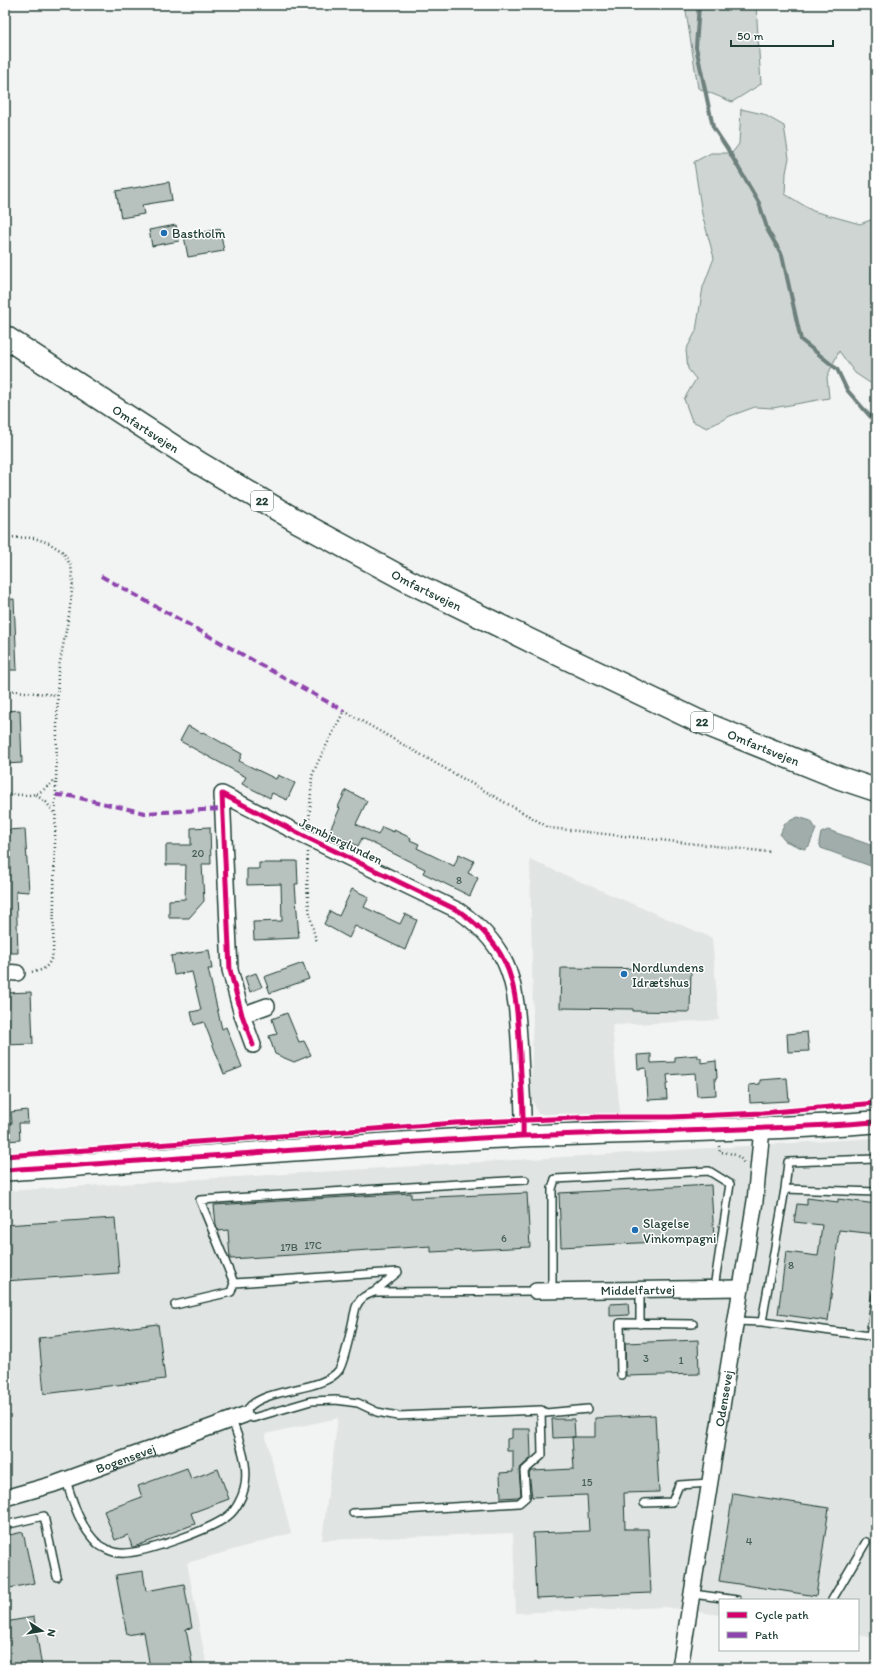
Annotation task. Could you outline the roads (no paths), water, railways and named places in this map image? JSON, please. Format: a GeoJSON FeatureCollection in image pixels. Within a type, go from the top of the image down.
{"type":"FeatureCollection","features":[{"type":"Feature","properties":{"kind":"main road","name":"Omfartsvejen"},"geometry":{"type":"LineString","coordinates":[[5,337],[199,463],[297,521],[408,581],[696,720],[840,778],[876,790]]}},
{"type":"Feature","properties":{"kind":"street","name":"Jernbjerglunden"},"geometry":{"type":"LineString","coordinates":[[253,1045],[242,1015],[230,970],[222,794],[308,838],[459,911],[477,923],[494,941],[511,976],[517,1009],[523,1136]]}},
{"type":"Feature","properties":{"kind":"street"},"geometry":{"type":"LineString","coordinates":[[242,1015],[267,1006]]}},
{"type":"Feature","properties":{"kind":"street"},"geometry":{"type":"LineString","coordinates":[[5,1170],[523,1136],[762,1129],[876,1122]]}},
{"type":"Feature","properties":{"kind":"street","name":"Odensevej"},"geometry":{"type":"LineString","coordinates":[[680,1668],[736,1321],[754,1201],[762,1129]]}},
{"type":"Feature","properties":{"kind":"street","name":"Middelfartvej"},"geometry":{"type":"LineString","coordinates":[[536,1291],[741,1288]]}},
{"type":"Feature","properties":{"kind":"street","name":"Bogensevej"},"geometry":{"type":"LineString","coordinates":[[5,1498],[66,1480],[238,1418]]}},
{"type":"Feature","properties":{"kind":"lane"},"geometry":{"type":"LineString","coordinates":[[762,1322],[785,1190],[788,1162],[876,1159]]}},
{"type":"Feature","properties":{"kind":"lane"},"geometry":{"type":"LineString","coordinates":[[552,1290],[552,1189],[555,1179],[709,1171],[730,1184],[714,1288]]}},
{"type":"Feature","properties":{"kind":"lane"},"geometry":{"type":"LineString","coordinates":[[175,1305],[231,1292],[234,1283],[200,1200],[525,1180]]}},
{"type":"Feature","properties":{"kind":"lane"},"geometry":{"type":"LineString","coordinates":[[785,1190],[876,1192]]}},
{"type":"Feature","properties":{"kind":"lane"},"geometry":{"type":"LineString","coordinates":[[234,1283],[398,1272],[374,1292],[360,1299],[356,1307],[342,1363],[332,1378],[260,1399],[238,1418]]}},
{"type":"Feature","properties":{"kind":"lane"},"geometry":{"type":"LineString","coordinates":[[640,1289],[640,1324]]}},
{"type":"Feature","properties":{"kind":"lane"},"geometry":{"type":"LineString","coordinates":[[374,1292],[536,1291]]}},
{"type":"Feature","properties":{"kind":"lane"},"geometry":{"type":"LineString","coordinates":[[736,1321],[762,1322],[870,1336],[876,1295]]}},
{"type":"Feature","properties":{"kind":"lane"},"geometry":{"type":"LineString","coordinates":[[621,1375],[620,1324],[693,1324]]}},
{"type":"Feature","properties":{"kind":"lane"},"geometry":{"type":"LineString","coordinates":[[238,1418],[253,1418],[311,1401],[336,1400],[358,1403],[377,1412],[398,1416],[540,1410],[546,1413],[588,1409]]}},
{"type":"Feature","properties":{"kind":"lane"},"geometry":{"type":"LineString","coordinates":[[353,1513],[519,1503],[526,1497],[524,1471],[542,1455],[540,1410]]}},
{"type":"Feature","properties":{"kind":"lane"},"geometry":{"type":"LineString","coordinates":[[66,1480],[78,1518],[99,1545],[119,1554],[140,1552],[210,1527],[229,1516],[240,1501],[246,1476],[238,1418]]}},
{"type":"Feature","properties":{"kind":"lane"},"geometry":{"type":"LineString","coordinates":[[644,1503],[672,1502],[679,1485],[710,1483]]}},
{"type":"Feature","properties":{"kind":"lane"},"geometry":{"type":"LineString","coordinates":[[5,1525],[44,1516],[57,1578]]}},
{"type":"Feature","properties":{"kind":"lane"},"geometry":{"type":"LineString","coordinates":[[833,1599],[866,1542]]}},
{"type":"Feature","properties":{"kind":"lane"},"geometry":{"type":"LineString","coordinates":[[693,1594],[729,1599]]}},
{"type":"Feature","properties":{"kind":"waterway"},"geometry":{"type":"LineString","coordinates":[[699,5],[696,47],[713,127],[759,203],[768,231],[782,255],[801,340],[837,369],[847,390],[876,423]]}},
{"type":"Feature","properties":{"kind":"place","name":"Bastholm"},"geometry":{"type":"Point","coordinates":[164,233]}},
{"type":"Feature","properties":{"kind":"place","name":"Nordlundens Idrætshus"},"geometry":{"type":"Point","coordinates":[624,974]}},
{"type":"Feature","properties":{"kind":"place","name":"Slagelse Vinkompagni"},"geometry":{"type":"Point","coordinates":[635,1230]}}]}
